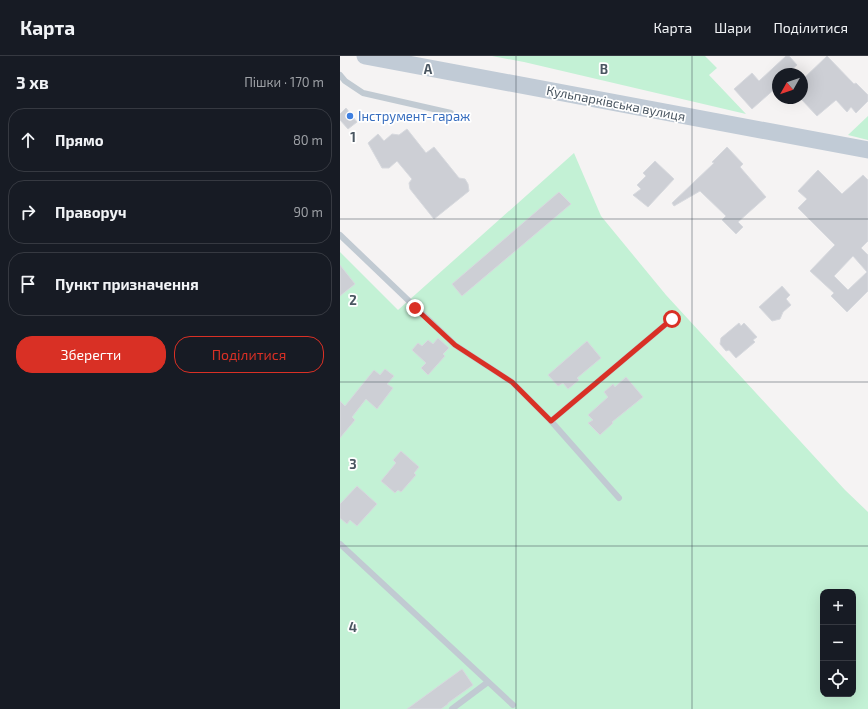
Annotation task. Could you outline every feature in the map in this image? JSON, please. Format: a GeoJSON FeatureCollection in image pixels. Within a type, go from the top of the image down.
{"type":"FeatureCollection","features":[{"type":"Feature","properties":{"kind":"main road","name":"Кульпарківська вулиця"},"geometry":{"type":"LineString","coordinates":[[364,56],[868,150]]}},
{"type":"Feature","properties":{"kind":"lane"},"geometry":{"type":"LineString","coordinates":[[340,75],[345,81],[363,93],[452,113]]}},
{"type":"Feature","properties":{"kind":"lane"},"geometry":{"type":"LineString","coordinates":[[340,235],[455,345],[512,382],[551,421],[619,498]]}},
{"type":"Feature","properties":{"kind":"lane"},"geometry":{"type":"LineString","coordinates":[[551,421],[672,319]]}},
{"type":"Feature","properties":{"kind":"lane"},"geometry":{"type":"LineString","coordinates":[[340,544],[513,705]]}},
{"type":"Feature","properties":{"kind":"lane"},"geometry":{"type":"LineString","coordinates":[[452,709],[488,682]]}},
{"type":"Feature","properties":{"kind":"green space"},"geometry":{"type":"Polygon","coordinates":[[[492,56],[705,56],[717,68],[709,75],[746,114],[524,62],[492,56]]]}},
{"type":"Feature","properties":{"kind":"green space"},"geometry":{"type":"Polygon","coordinates":[[[868,116],[868,140],[848,135],[868,116]]]}},
{"type":"Feature","properties":{"kind":"green space"},"geometry":{"type":"Polygon","coordinates":[[[574,153],[601,216],[666,295],[845,490],[868,512],[868,709],[340,709],[340,252],[398,310],[574,153]]]}},
{"type":"Feature","properties":{"kind":"building"},"geometry":{"type":"Polygon","coordinates":[[[786,56],[789,56],[797,65],[793,68],[773,68],[786,56]]]}},
{"type":"Feature","properties":{"kind":"building"},"geometry":{"type":"Polygon","coordinates":[[[827,56],[854,84],[856,83],[868,95],[868,101],[856,113],[851,107],[847,112],[836,100],[817,116],[806,104],[808,104],[808,74],[827,56]]]}},
{"type":"Feature","properties":{"kind":"building"},"geometry":{"type":"Polygon","coordinates":[[[772,69],[772,91],[752,109],[734,89],[752,73],[759,81],[772,69]]]}},
{"type":"Feature","properties":{"kind":"building"},"geometry":{"type":"Polygon","coordinates":[[[346,108],[357,122],[348,129],[340,120],[340,114],[346,108]]]}},
{"type":"Feature","properties":{"kind":"building"},"geometry":{"type":"Polygon","coordinates":[[[407,129],[426,153],[434,147],[459,178],[465,179],[468,184],[469,191],[434,219],[410,189],[409,183],[412,179],[397,161],[389,168],[382,168],[368,143],[378,134],[384,141],[392,134],[399,135],[407,129]]]}},
{"type":"Feature","properties":{"kind":"building"},"geometry":{"type":"Polygon","coordinates":[[[727,147],[743,164],[740,167],[766,197],[738,222],[743,227],[736,234],[722,220],[726,216],[700,191],[674,206],[672,203],[714,163],[712,162],[727,147]]]}},
{"type":"Feature","properties":{"kind":"building"},"geometry":{"type":"Polygon","coordinates":[[[655,161],[674,179],[648,207],[633,195],[641,189],[637,185],[646,176],[643,173],[655,161]]]}},
{"type":"Feature","properties":{"kind":"building"},"geometry":{"type":"Polygon","coordinates":[[[818,170],[842,194],[863,175],[868,180],[868,241],[861,248],[868,255],[868,291],[847,312],[831,296],[834,293],[810,271],[835,245],[798,208],[807,199],[798,191],[818,170]],[[853,256],[834,276],[848,290],[867,272],[853,256]]]}},
{"type":"Feature","properties":{"kind":"building"},"geometry":{"type":"Polygon","coordinates":[[[559,192],[571,204],[462,296],[452,284],[559,192]]]}},
{"type":"Feature","properties":{"kind":"building"},"geometry":{"type":"Polygon","coordinates":[[[340,265],[355,284],[340,296],[340,265]]]}},
{"type":"Feature","properties":{"kind":"building"},"geometry":{"type":"Polygon","coordinates":[[[782,286],[790,295],[786,299],[791,305],[783,312],[780,319],[772,321],[759,307],[782,286]]]}},
{"type":"Feature","properties":{"kind":"building"},"geometry":{"type":"Polygon","coordinates":[[[739,323],[741,326],[744,323],[757,337],[753,340],[755,342],[736,358],[729,350],[726,351],[720,344],[721,338],[739,323]]]}},
{"type":"Feature","properties":{"kind":"building"},"geometry":{"type":"Polygon","coordinates":[[[438,338],[449,348],[443,354],[445,356],[428,375],[421,368],[426,363],[412,350],[418,343],[422,346],[428,340],[433,344],[438,338]]]}},
{"type":"Feature","properties":{"kind":"building"},"geometry":{"type":"Polygon","coordinates":[[[587,341],[601,358],[577,378],[579,380],[568,389],[563,383],[558,386],[548,375],[587,341]]]}},
{"type":"Feature","properties":{"kind":"building"},"geometry":{"type":"Polygon","coordinates":[[[385,369],[394,376],[387,384],[393,388],[377,409],[366,399],[352,417],[355,420],[340,438],[340,401],[345,406],[374,370],[380,375],[385,369]]]}},
{"type":"Feature","properties":{"kind":"building"},"geometry":{"type":"Polygon","coordinates":[[[626,377],[643,397],[612,422],[613,423],[600,435],[588,423],[593,420],[588,415],[608,397],[604,392],[613,384],[615,387],[626,377]]]}},
{"type":"Feature","properties":{"kind":"building"},"geometry":{"type":"Polygon","coordinates":[[[401,451],[419,467],[414,473],[416,475],[401,492],[398,490],[395,493],[381,481],[396,463],[393,460],[401,451]]]}},
{"type":"Feature","properties":{"kind":"building"},"geometry":{"type":"Polygon","coordinates":[[[357,486],[377,504],[357,526],[350,520],[347,524],[340,518],[340,504],[357,486]]]}},
{"type":"Feature","properties":{"kind":"building"},"geometry":{"type":"Polygon","coordinates":[[[462,669],[473,685],[448,704],[441,709],[407,709],[462,669]]]}},
{"type":"Feature","properties":{"kind":"place","name":"Інструмент-гараж"},"geometry":{"type":"Point","coordinates":[350,116]}},
{"type":"Feature","properties":{"kind":"route"},"geometry":{"type":"LineString","coordinates":[[415,308],[429,319],[455,345],[512,382],[551,421],[672,319]]}}]}
